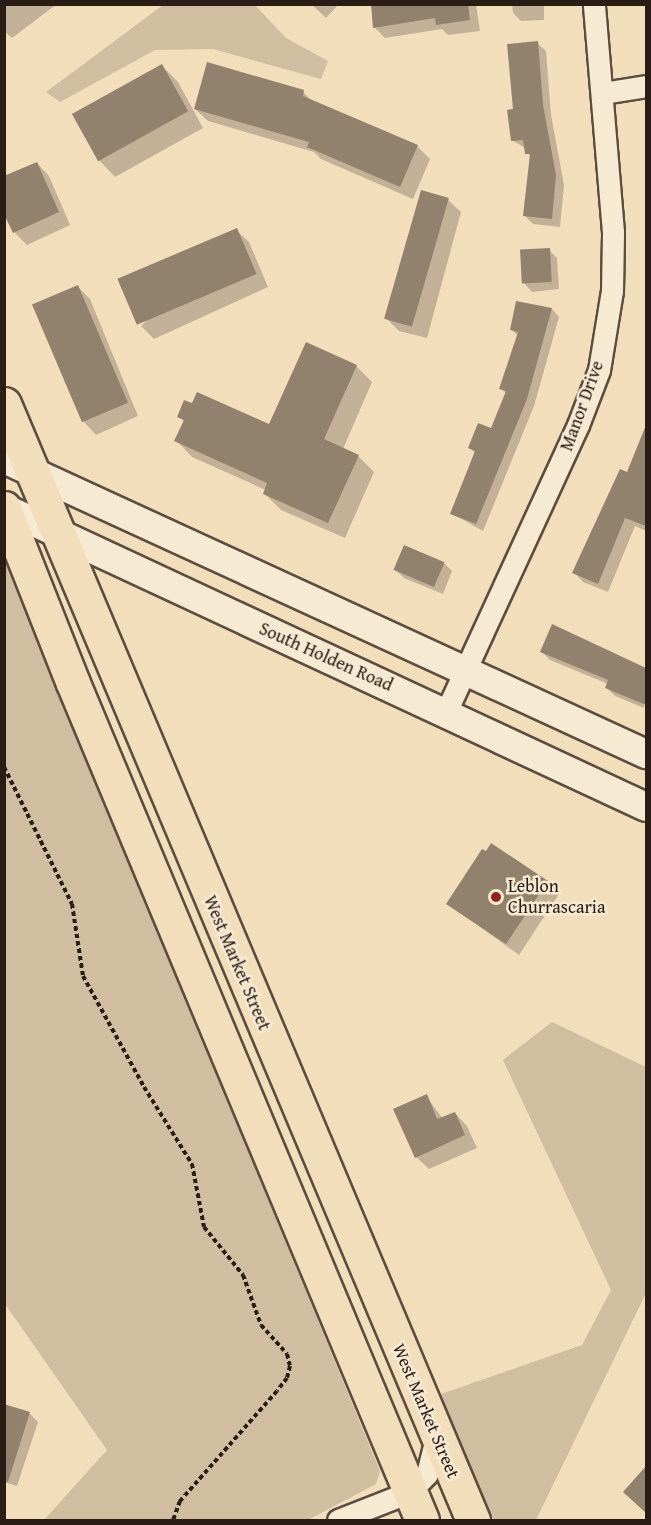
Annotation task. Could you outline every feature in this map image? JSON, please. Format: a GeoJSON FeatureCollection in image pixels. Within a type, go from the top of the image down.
{"type":"FeatureCollection","features":[{"type":"Feature","properties":{"kind":"main road","name":"West Market Street"},"geometry":{"type":"LineString","coordinates":[[4,404],[473,1521]]}},
{"type":"Feature","properties":{"kind":"main road"},"geometry":{"type":"LineString","coordinates":[[4,459],[646,754]]}},
{"type":"Feature","properties":{"kind":"main road"},"geometry":{"type":"LineString","coordinates":[[4,508],[73,683],[415,1506]]}},
{"type":"Feature","properties":{"kind":"main road","name":"South Holden Road"},"geometry":{"type":"LineString","coordinates":[[4,508],[646,807]]}},
{"type":"Feature","properties":{"kind":"street","name":"Manor Drive"},"geometry":{"type":"LineString","coordinates":[[446,712],[578,425],[599,370],[612,291],[613,256],[603,93],[594,4]]}},
{"type":"Feature","properties":{"kind":"street"},"geometry":{"type":"LineString","coordinates":[[603,93],[646,86]]}},
{"type":"Feature","properties":{"kind":"street"},"geometry":{"type":"LineString","coordinates":[[338,1521],[415,1506],[427,1474],[436,1436]]}},
{"type":"Feature","properties":{"kind":"path"},"geometry":{"type":"LineString","coordinates":[[4,767],[72,904],[83,976],[144,1087],[192,1164],[204,1227],[243,1275],[261,1325],[287,1354],[290,1366],[287,1378],[277,1391],[180,1501],[173,1521]]}},
{"type":"Feature","properties":{"kind":"shaded area"},"geometry":{"type":"Polygon","coordinates":[[[163,5],[255,5],[286,38],[328,61],[321,79],[213,49],[155,50],[60,102],[46,92],[163,5]]]}},
{"type":"Feature","properties":{"kind":"shaded area"},"geometry":{"type":"Polygon","coordinates":[[[4,559],[380,1471],[376,1484],[308,1520],[44,1520],[107,1450],[5,1304],[4,559]]]}},
{"type":"Feature","properties":{"kind":"shaded area"},"geometry":{"type":"Polygon","coordinates":[[[552,1022],[646,1067],[646,1293],[536,1520],[488,1520],[438,1395],[582,1345],[611,1290],[503,1060],[552,1022]]]}},
{"type":"Feature","properties":{"kind":"building"},"geometry":{"type":"Polygon","coordinates":[[[371,4],[468,4],[470,20],[436,25],[435,18],[373,28],[371,4]]]}},
{"type":"Feature","properties":{"kind":"building"},"geometry":{"type":"Polygon","coordinates":[[[538,41],[543,105],[556,175],[552,219],[523,216],[530,154],[525,154],[523,140],[511,141],[507,110],[513,109],[507,44],[538,41]]]}},
{"type":"Feature","properties":{"kind":"building"},"geometry":{"type":"Polygon","coordinates":[[[207,62],[304,90],[303,96],[418,145],[400,187],[307,147],[309,142],[194,109],[207,62]]]}},
{"type":"Feature","properties":{"kind":"building"},"geometry":{"type":"Polygon","coordinates":[[[162,64],[188,111],[98,161],[72,114],[162,64]]]}},
{"type":"Feature","properties":{"kind":"building"},"geometry":{"type":"Polygon","coordinates":[[[37,162],[59,212],[13,233],[4,214],[4,176],[37,162]]]}},
{"type":"Feature","properties":{"kind":"building"},"geometry":{"type":"Polygon","coordinates":[[[421,190],[449,198],[412,327],[384,319],[421,190]]]}},
{"type":"Feature","properties":{"kind":"building"},"geometry":{"type":"Polygon","coordinates":[[[237,228],[257,274],[137,325],[117,279],[237,228]]]}},
{"type":"Feature","properties":{"kind":"building"},"geometry":{"type":"Polygon","coordinates":[[[550,248],[552,282],[522,284],[520,250],[550,248]]]}},
{"type":"Feature","properties":{"kind":"building"},"geometry":{"type":"Polygon","coordinates":[[[78,285],[128,403],[82,422],[32,305],[78,285]]]}},
{"type":"Feature","properties":{"kind":"building"},"geometry":{"type":"Polygon","coordinates":[[[516,301],[552,308],[527,399],[476,524],[450,514],[475,451],[468,448],[478,423],[491,428],[506,391],[499,389],[518,332],[510,330],[516,301]]]}},
{"type":"Feature","properties":{"kind":"building"},"geometry":{"type":"Polygon","coordinates":[[[306,342],[357,365],[324,439],[359,455],[328,523],[263,494],[267,483],[174,441],[184,420],[177,417],[184,400],[192,403],[197,392],[269,424],[306,342]]]}},
{"type":"Feature","properties":{"kind":"building"},"geometry":{"type":"Polygon","coordinates":[[[646,425],[646,526],[625,518],[598,584],[572,573],[620,469],[627,472],[646,425]]]}},
{"type":"Feature","properties":{"kind":"building"},"geometry":{"type":"Polygon","coordinates":[[[404,545],[445,562],[434,587],[393,570],[404,545]]]}},
{"type":"Feature","properties":{"kind":"building"},"geometry":{"type":"Polygon","coordinates":[[[552,624],[646,668],[646,705],[605,688],[608,680],[540,652],[552,624]]]}},
{"type":"Feature","properties":{"kind":"building"},"geometry":{"type":"Polygon","coordinates":[[[491,843],[548,881],[506,944],[446,904],[482,849],[486,851],[491,843]]]}},
{"type":"Feature","properties":{"kind":"building"},"geometry":{"type":"Polygon","coordinates":[[[427,1094],[437,1119],[455,1112],[465,1135],[415,1158],[393,1109],[427,1094]]]}},
{"type":"Feature","properties":{"kind":"building"},"geometry":{"type":"Polygon","coordinates":[[[4,1404],[30,1412],[8,1482],[4,1481],[4,1404]]]}},
{"type":"Feature","properties":{"kind":"building"},"geometry":{"type":"Polygon","coordinates":[[[646,1466],[646,1513],[623,1492],[646,1466]]]}},
{"type":"Feature","properties":{"kind":"place","name":"Leblon Churrascaria"},"geometry":{"type":"Point","coordinates":[496,897]}}]}
